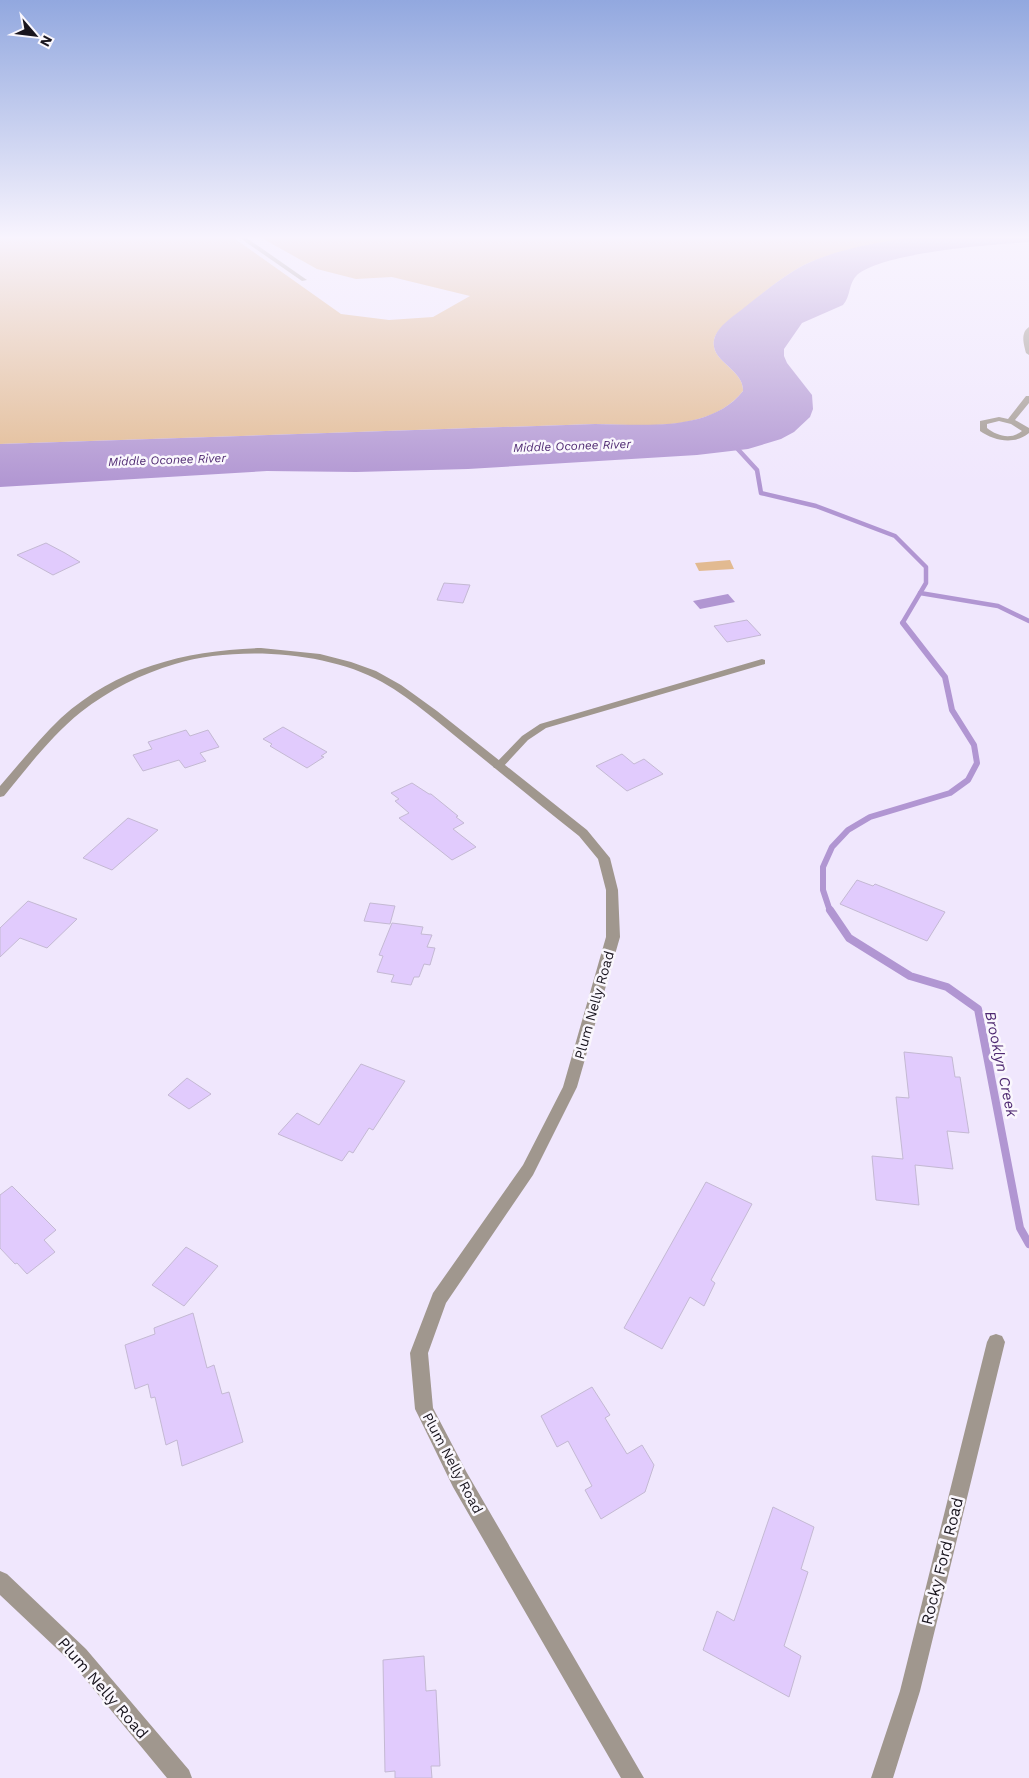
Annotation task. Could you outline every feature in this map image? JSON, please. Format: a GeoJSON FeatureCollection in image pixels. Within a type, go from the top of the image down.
{"type":"FeatureCollection","features":[{"type":"Feature","properties":{"kind":"street"},"geometry":{"type":"LineString","coordinates":[[1029,329],[1026,337],[1029,352]]}},
{"type":"Feature","properties":{"kind":"street"},"geometry":{"type":"LineString","coordinates":[[1010,421],[1029,398]]}},
{"type":"Feature","properties":{"kind":"street"},"geometry":{"type":"LineString","coordinates":[[992,420],[1010,421],[1024,427],[1026,429],[1024,434],[1016,437],[997,436],[987,432],[982,426],[992,420]]}},
{"type":"Feature","properties":{"kind":"street","name":"Plum Nelly Road"},"geometry":{"type":"LineString","coordinates":[[0,793],[45,741],[76,711],[112,686],[150,668],[196,656],[248,652],[288,652],[332,659],[373,674],[406,693],[583,833],[604,858],[612,890],[612,937],[592,1015],[570,1087],[528,1170],[439,1299],[419,1353],[424,1409],[460,1480],[528,1600],[634,1778]]}},
{"type":"Feature","properties":{"kind":"street","name":"Rocky Ford Road"},"geometry":{"type":"LineString","coordinates":[[882,1778],[910,1691],[996,1342]]}},
{"type":"Feature","properties":{"kind":"street","name":"Plum Nelly Road"},"geometry":{"type":"LineString","coordinates":[[0,1581],[79,1656],[181,1778]]}},
{"type":"Feature","properties":{"kind":"lane"},"geometry":{"type":"LineString","coordinates":[[498,766],[525,738],[543,726],[762,662]]}},
{"type":"Feature","properties":{"kind":"shaded area"},"geometry":{"type":"Polygon","coordinates":[[[0,319],[731,319],[722,326],[716,335],[714,348],[717,354],[738,377],[742,383],[743,391],[729,405],[713,414],[674,424],[595,424],[0,444],[0,319]]]}},
{"type":"Feature","properties":{"kind":"shaded area"},"geometry":{"type":"Polygon","coordinates":[[[730,560],[734,569],[699,571],[695,563],[730,560]]]}},
{"type":"Feature","properties":{"kind":"water","name":"Middle Oconee River"},"geometry":{"type":"Polygon","coordinates":[[[730,319],[811,319],[802,323],[784,349],[787,363],[812,395],[813,409],[810,417],[794,432],[781,439],[748,449],[697,455],[468,469],[356,472],[267,471],[0,487],[0,444],[595,424],[654,425],[694,420],[713,414],[729,404],[743,391],[742,383],[738,377],[717,354],[714,348],[714,340],[722,326],[730,319]]]}},
{"type":"Feature","properties":{"kind":"water"},"geometry":{"type":"Polygon","coordinates":[[[728,594],[735,602],[700,609],[693,601],[728,594]]]}},
{"type":"Feature","properties":{"kind":"building"},"geometry":{"type":"Polygon","coordinates":[[[46,543],[80,562],[53,575],[17,555],[46,543]]]}},
{"type":"Feature","properties":{"kind":"building"},"geometry":{"type":"Polygon","coordinates":[[[444,583],[470,585],[463,603],[437,600],[444,583]]]}},
{"type":"Feature","properties":{"kind":"building"},"geometry":{"type":"Polygon","coordinates":[[[747,620],[761,635],[727,642],[714,626],[747,620]]]}},
{"type":"Feature","properties":{"kind":"building"},"geometry":{"type":"Polygon","coordinates":[[[283,727],[327,752],[321,756],[324,757],[307,768],[270,746],[272,744],[263,739],[283,727]]]}},
{"type":"Feature","properties":{"kind":"building"},"geometry":{"type":"Polygon","coordinates":[[[186,730],[190,736],[208,730],[219,747],[200,753],[206,761],[185,768],[179,760],[143,771],[133,755],[152,749],[148,742],[186,730]]]}},
{"type":"Feature","properties":{"kind":"building"},"geometry":{"type":"Polygon","coordinates":[[[622,754],[634,764],[644,759],[663,774],[627,791],[596,766],[622,754]]]}},
{"type":"Feature","properties":{"kind":"building"},"geometry":{"type":"Polygon","coordinates":[[[412,783],[431,794],[458,816],[456,817],[464,823],[453,829],[476,847],[452,860],[399,818],[409,813],[395,801],[399,799],[391,793],[412,783]]]}},
{"type":"Feature","properties":{"kind":"building"},"geometry":{"type":"Polygon","coordinates":[[[128,818],[158,830],[112,870],[83,858],[128,818]]]}},
{"type":"Feature","properties":{"kind":"building"},"geometry":{"type":"Polygon","coordinates":[[[857,880],[873,886],[875,884],[945,912],[927,941],[840,904],[857,880]]]}},
{"type":"Feature","properties":{"kind":"building"},"geometry":{"type":"Polygon","coordinates":[[[28,901],[77,919],[47,948],[20,938],[0,957],[0,928],[28,901]]]}},
{"type":"Feature","properties":{"kind":"building"},"geometry":{"type":"Polygon","coordinates":[[[370,903],[395,906],[390,924],[364,921],[370,903]]]}},
{"type":"Feature","properties":{"kind":"building"},"geometry":{"type":"Polygon","coordinates":[[[392,923],[423,927],[421,934],[432,935],[427,947],[435,948],[430,965],[424,964],[419,977],[414,977],[411,985],[391,982],[394,975],[377,972],[383,956],[379,955],[392,923]]]}},
{"type":"Feature","properties":{"kind":"building"},"geometry":{"type":"Polygon","coordinates":[[[904,1052],[952,1057],[955,1077],[960,1077],[969,1133],[947,1131],[953,1169],[915,1165],[919,1205],[876,1200],[872,1156],[903,1159],[896,1097],[909,1098],[904,1052]]]}},
{"type":"Feature","properties":{"kind":"building"},"geometry":{"type":"Polygon","coordinates":[[[361,1064],[405,1081],[373,1130],[369,1128],[353,1153],[349,1151],[342,1161],[278,1134],[297,1113],[319,1125],[361,1064]]]}},
{"type":"Feature","properties":{"kind":"building"},"geometry":{"type":"Polygon","coordinates":[[[187,1078],[211,1094],[189,1109],[168,1095],[187,1078]]]}},
{"type":"Feature","properties":{"kind":"building"},"geometry":{"type":"Polygon","coordinates":[[[706,1182],[752,1204],[711,1280],[715,1283],[704,1306],[690,1297],[662,1349],[624,1328],[706,1182]]]}},
{"type":"Feature","properties":{"kind":"building"},"geometry":{"type":"Polygon","coordinates":[[[12,1186],[56,1230],[44,1240],[55,1252],[27,1274],[0,1248],[0,1195],[12,1186]]]}},
{"type":"Feature","properties":{"kind":"building"},"geometry":{"type":"Polygon","coordinates":[[[186,1247],[218,1266],[184,1306],[152,1285],[186,1247]]]}},
{"type":"Feature","properties":{"kind":"building"},"geometry":{"type":"Polygon","coordinates":[[[193,1313],[207,1368],[214,1365],[222,1394],[229,1392],[243,1442],[182,1466],[177,1440],[166,1445],[155,1397],[151,1398],[148,1384],[135,1389],[125,1345],[155,1334],[154,1328],[193,1313]]]}},
{"type":"Feature","properties":{"kind":"building"},"geometry":{"type":"Polygon","coordinates":[[[592,1387],[610,1415],[605,1418],[627,1454],[642,1445],[654,1465],[645,1492],[601,1519],[585,1490],[592,1486],[568,1441],[557,1447],[541,1416],[592,1387]]]}},
{"type":"Feature","properties":{"kind":"building"},"geometry":{"type":"Polygon","coordinates":[[[773,1507],[814,1527],[801,1569],[808,1572],[784,1646],[801,1656],[789,1697],[703,1650],[717,1611],[734,1621],[773,1507]]]}},
{"type":"Feature","properties":{"kind":"building"},"geometry":{"type":"Polygon","coordinates":[[[424,1656],[426,1691],[436,1690],[440,1766],[431,1766],[432,1778],[395,1778],[395,1771],[385,1772],[383,1660],[424,1656]]]}},
{"type":"Feature","properties":{"kind":"waterway","name":"Brooklyn Creek"},"geometry":{"type":"LineString","coordinates":[[734,445],[757,470],[761,493],[816,506],[895,536],[926,567],[926,583],[920,593]]}},
{"type":"Feature","properties":{"kind":"waterway","name":"Brooklyn Creek"},"geometry":{"type":"LineString","coordinates":[[904,624],[903,622],[920,593]]}},
{"type":"Feature","properties":{"kind":"waterway"},"geometry":{"type":"LineString","coordinates":[[920,593],[998,606],[1029,621]]}},
{"type":"Feature","properties":{"kind":"waterway","name":"Brooklyn Creek"},"geometry":{"type":"LineString","coordinates":[[830,911],[823,890],[823,867],[832,847],[848,830],[870,817],[950,793],[968,780],[977,763],[974,745],[952,710],[945,677],[903,623]]}},
{"type":"Feature","properties":{"kind":"waterway","name":"Brooklyn Creek"},"geometry":{"type":"LineString","coordinates":[[830,910],[849,938],[910,976],[947,987],[978,1009],[1020,1228],[1029,1244]]}}]}
